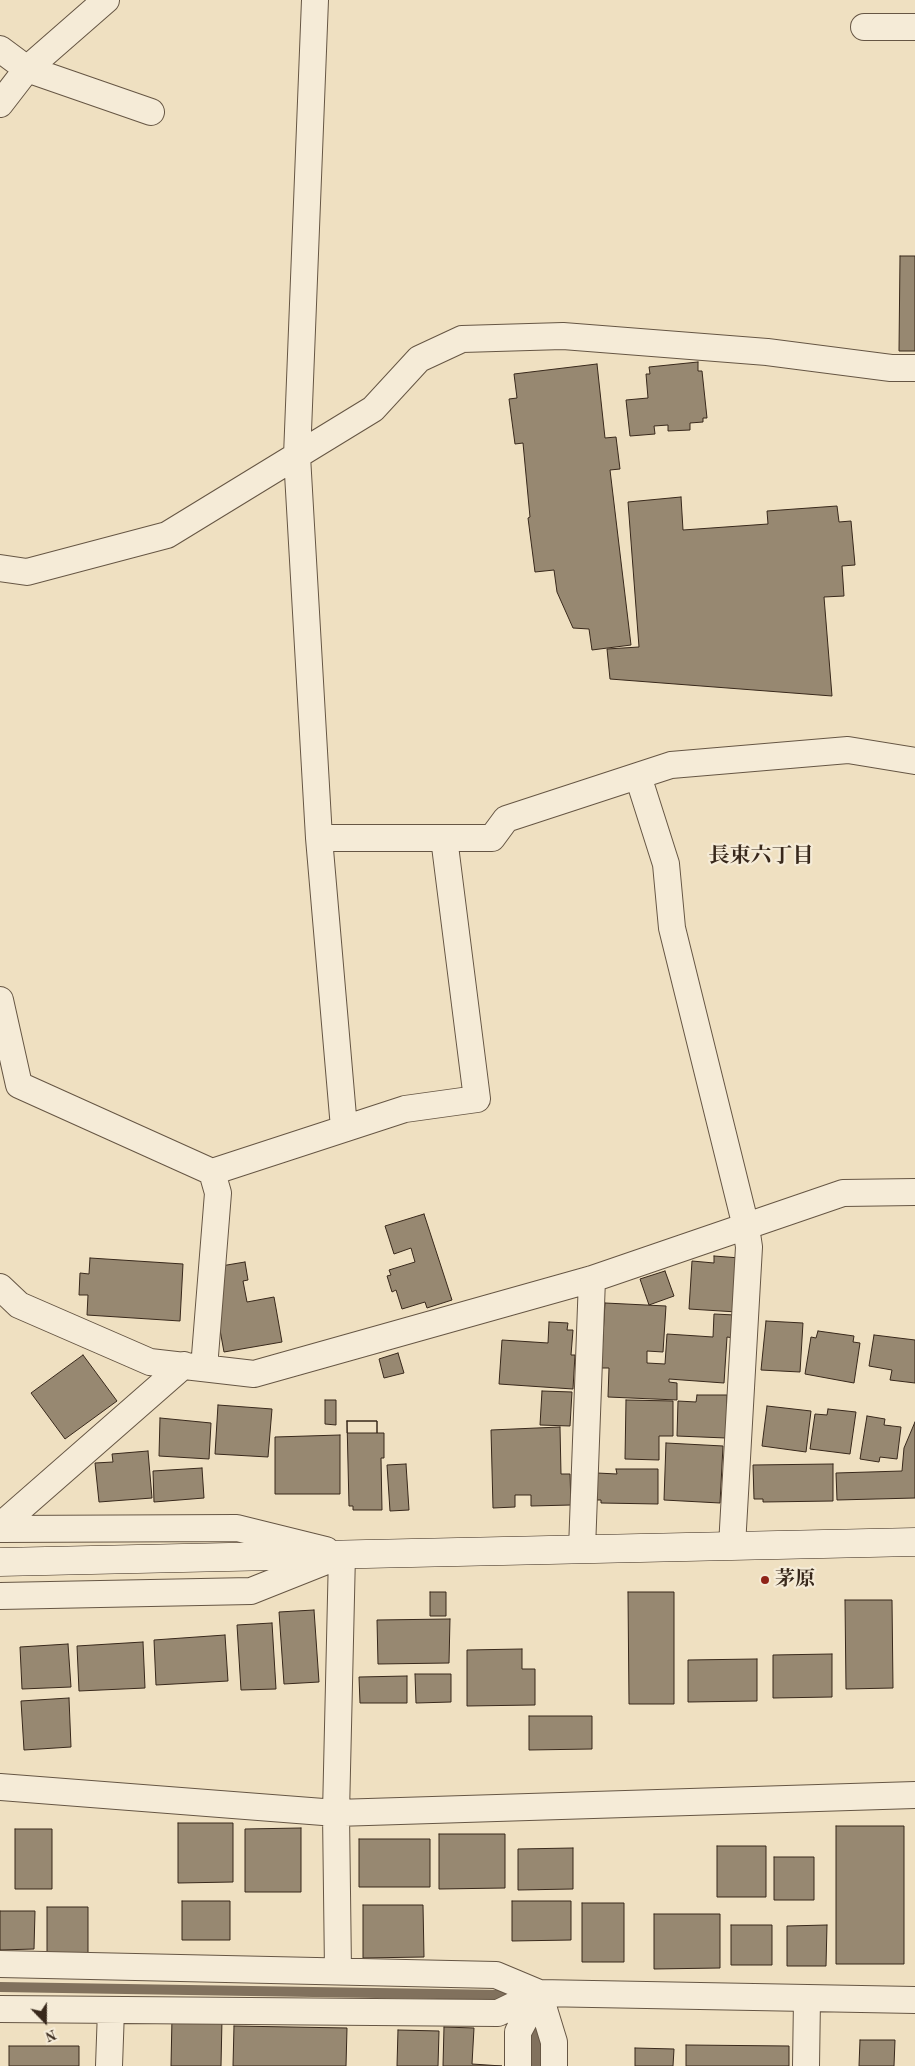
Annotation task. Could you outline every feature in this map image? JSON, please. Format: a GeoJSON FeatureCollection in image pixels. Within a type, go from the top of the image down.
{"type":"FeatureCollection","features":[{"type":"Feature","properties":{"kind":"street"},"geometry":{"type":"LineString","coordinates":[[0,104],[26,70],[106,0]]}},
{"type":"Feature","properties":{"kind":"street"},"geometry":{"type":"LineString","coordinates":[[315,0],[297,456],[319,838],[344,1128]]}},
{"type":"Feature","properties":{"kind":"street"},"geometry":{"type":"LineString","coordinates":[[864,27],[915,27]]}},
{"type":"Feature","properties":{"kind":"street"},"geometry":{"type":"LineString","coordinates":[[0,49],[26,70],[150,112]]}},
{"type":"Feature","properties":{"kind":"street"},"geometry":{"type":"LineString","coordinates":[[0,568],[27,572],[167,535],[372,410],[419,359],[462,340],[563,336],[768,352],[891,368],[915,368]]}},
{"type":"Feature","properties":{"kind":"street"},"geometry":{"type":"LineString","coordinates":[[319,838],[492,838],[506,819],[671,765],[848,750],[915,761]]}},
{"type":"Feature","properties":{"kind":"street"},"geometry":{"type":"LineString","coordinates":[[638,776],[666,864],[672,928],[746,1227],[749,1247],[732,1546]]}},
{"type":"Feature","properties":{"kind":"street"},"geometry":{"type":"LineString","coordinates":[[0,1000],[19,1085],[212,1172],[405,1109],[477,1099],[444,838]]}},
{"type":"Feature","properties":{"kind":"street"},"geometry":{"type":"LineString","coordinates":[[0,1528],[194,1367],[218,1193],[212,1172]]}},
{"type":"Feature","properties":{"kind":"street"},"geometry":{"type":"LineString","coordinates":[[0,1287],[19,1305],[150,1362],[254,1374],[592,1279],[843,1193],[915,1192]]}},
{"type":"Feature","properties":{"kind":"street"},"geometry":{"type":"LineString","coordinates":[[582,1549],[592,1279]]}},
{"type":"Feature","properties":{"kind":"street"},"geometry":{"type":"LineString","coordinates":[[0,1528],[238,1528],[342,1554]]}},
{"type":"Feature","properties":{"kind":"street"},"geometry":{"type":"LineString","coordinates":[[0,1562],[915,1542]]}},
{"type":"Feature","properties":{"kind":"street"},"geometry":{"type":"LineString","coordinates":[[0,1596],[251,1590],[342,1554]]}},
{"type":"Feature","properties":{"kind":"street"},"geometry":{"type":"LineString","coordinates":[[338,1971],[336,1813],[342,1554]]}},
{"type":"Feature","properties":{"kind":"street"},"geometry":{"type":"LineString","coordinates":[[0,1787],[336,1813],[915,1795]]}},
{"type":"Feature","properties":{"kind":"street"},"geometry":{"type":"LineString","coordinates":[[0,1964],[496,1975],[539,1993],[915,2000]]}},
{"type":"Feature","properties":{"kind":"street"},"geometry":{"type":"LineString","coordinates":[[0,2008],[498,2013],[539,1993]]}},
{"type":"Feature","properties":{"kind":"street"},"geometry":{"type":"LineString","coordinates":[[518,2066],[518,2032],[539,1993]]}},
{"type":"Feature","properties":{"kind":"street"},"geometry":{"type":"LineString","coordinates":[[539,1993],[554,2042],[554,2066]]}},
{"type":"Feature","properties":{"kind":"street"},"geometry":{"type":"LineString","coordinates":[[806,1999],[806,2066]]}},
{"type":"Feature","properties":{"kind":"street"},"geometry":{"type":"LineString","coordinates":[[109,2066],[111,2010]]}},
{"type":"Feature","properties":{"kind":"building"},"geometry":{"type":"Polygon","coordinates":[[[900,256],[915,256],[915,351],[899,351],[900,256]]]}},
{"type":"Feature","properties":{"kind":"building"},"geometry":{"type":"Polygon","coordinates":[[[698,362],[698,371],[702,371],[707,418],[703,418],[703,422],[690,423],[690,430],[668,431],[668,425],[654,426],[655,434],[630,436],[626,400],[648,398],[646,374],[650,374],[649,367],[698,362]]]}},
{"type":"Feature","properties":{"kind":"building"},"geometry":{"type":"Polygon","coordinates":[[[597,364],[605,438],[616,437],[620,469],[610,470],[631,645],[592,650],[589,629],[573,628],[557,592],[554,570],[535,572],[528,518],[530,517],[523,443],[515,444],[509,399],[517,398],[514,374],[597,364]]]}},
{"type":"Feature","properties":{"kind":"building"},"geometry":{"type":"Polygon","coordinates":[[[681,497],[683,530],[768,524],[767,511],[837,506],[839,522],[851,521],[855,565],[842,566],[844,596],[824,597],[832,696],[610,679],[607,649],[639,647],[628,502],[681,497]]]}},
{"type":"Feature","properties":{"kind":"building"},"geometry":{"type":"Polygon","coordinates":[[[424,1214],[452,1300],[427,1308],[425,1302],[402,1309],[396,1290],[392,1292],[387,1276],[391,1275],[389,1270],[415,1262],[411,1248],[394,1254],[385,1226],[424,1214]]]}},
{"type":"Feature","properties":{"kind":"building"},"geometry":{"type":"Polygon","coordinates":[[[714,1256],[740,1258],[737,1312],[689,1309],[692,1261],[714,1263],[714,1256]]]}},
{"type":"Feature","properties":{"kind":"building"},"geometry":{"type":"Polygon","coordinates":[[[90,1258],[183,1264],[180,1321],[87,1315],[88,1295],[79,1295],[80,1273],[89,1274],[90,1258]]]}},
{"type":"Feature","properties":{"kind":"building"},"geometry":{"type":"Polygon","coordinates":[[[245,1262],[248,1280],[243,1281],[247,1302],[274,1297],[282,1342],[224,1352],[218,1319],[221,1266],[245,1262]]]}},
{"type":"Feature","properties":{"kind":"building"},"geometry":{"type":"Polygon","coordinates":[[[665,1271],[674,1296],[649,1305],[640,1279],[665,1271]]]}},
{"type":"Feature","properties":{"kind":"building"},"geometry":{"type":"Polygon","coordinates":[[[605,1303],[666,1306],[663,1352],[647,1351],[647,1363],[665,1364],[667,1334],[713,1337],[714,1314],[735,1315],[734,1338],[727,1337],[724,1383],[669,1379],[669,1382],[677,1383],[677,1400],[608,1397],[609,1368],[601,1368],[605,1303]]]}},
{"type":"Feature","properties":{"kind":"building"},"geometry":{"type":"Polygon","coordinates":[[[766,1321],[803,1323],[800,1372],[761,1370],[766,1321]]]}},
{"type":"Feature","properties":{"kind":"building"},"geometry":{"type":"Polygon","coordinates":[[[549,1322],[568,1323],[567,1330],[573,1330],[571,1355],[575,1355],[573,1389],[499,1384],[502,1340],[548,1343],[549,1322]]]}},
{"type":"Feature","properties":{"kind":"building"},"geometry":{"type":"Polygon","coordinates":[[[818,1331],[854,1336],[853,1342],[860,1343],[854,1383],[805,1374],[811,1337],[816,1338],[818,1331]]]}},
{"type":"Feature","properties":{"kind":"building"},"geometry":{"type":"Polygon","coordinates":[[[874,1335],[915,1340],[915,1383],[890,1380],[892,1370],[869,1366],[874,1335]]]}},
{"type":"Feature","properties":{"kind":"building"},"geometry":{"type":"Polygon","coordinates":[[[398,1353],[404,1373],[384,1378],[379,1359],[398,1353]]]}},
{"type":"Feature","properties":{"kind":"building"},"geometry":{"type":"Polygon","coordinates":[[[83,1355],[117,1401],[65,1439],[31,1393],[83,1355]]]}},
{"type":"Feature","properties":{"kind":"building"},"geometry":{"type":"Polygon","coordinates":[[[542,1391],[572,1392],[570,1426],[540,1425],[542,1391]]]}},
{"type":"Feature","properties":{"kind":"building"},"geometry":{"type":"Polygon","coordinates":[[[697,1395],[727,1395],[726,1438],[677,1436],[678,1401],[696,1402],[697,1395]]]}},
{"type":"Feature","properties":{"kind":"building"},"geometry":{"type":"Polygon","coordinates":[[[325,1400],[336,1400],[336,1425],[325,1424],[325,1400]]]}},
{"type":"Feature","properties":{"kind":"building"},"geometry":{"type":"Polygon","coordinates":[[[626,1400],[673,1401],[673,1436],[659,1436],[659,1460],[625,1459],[626,1400]]]}},
{"type":"Feature","properties":{"kind":"building"},"geometry":{"type":"Polygon","coordinates":[[[218,1405],[272,1409],[268,1457],[215,1454],[218,1405]]]}},
{"type":"Feature","properties":{"kind":"building"},"geometry":{"type":"Polygon","coordinates":[[[767,1406],[811,1411],[806,1452],[762,1446],[767,1406]]]}},
{"type":"Feature","properties":{"kind":"building"},"geometry":{"type":"Polygon","coordinates":[[[828,1409],[856,1412],[850,1454],[810,1449],[815,1414],[827,1415],[828,1409]]]}},
{"type":"Feature","properties":{"kind":"building"},"geometry":{"type":"Polygon","coordinates":[[[867,1416],[885,1419],[884,1425],[901,1427],[897,1459],[880,1457],[879,1462],[860,1459],[867,1416]]]}},
{"type":"Feature","properties":{"kind":"building"},"geometry":{"type":"Polygon","coordinates":[[[160,1418],[211,1423],[209,1459],[159,1456],[160,1418]]]}},
{"type":"Feature","properties":{"kind":"building"},"geometry":{"type":"Polygon","coordinates":[[[347,1421],[377,1421],[377,1433],[347,1433],[347,1421]]]}},
{"type":"Feature","properties":{"kind":"building"},"geometry":{"type":"Polygon","coordinates":[[[347,1421],[377,1421],[377,1433],[384,1433],[384,1458],[381,1458],[382,1510],[353,1510],[353,1506],[349,1506],[347,1421]]]}},
{"type":"Feature","properties":{"kind":"building"},"geometry":{"type":"Polygon","coordinates":[[[915,1422],[915,1498],[837,1500],[836,1473],[902,1471],[904,1448],[915,1422]]]}},
{"type":"Feature","properties":{"kind":"building"},"geometry":{"type":"Polygon","coordinates":[[[560,1427],[561,1474],[570,1474],[571,1505],[531,1506],[531,1495],[515,1495],[515,1507],[493,1508],[491,1430],[560,1427]]]}},
{"type":"Feature","properties":{"kind":"building"},"geometry":{"type":"Polygon","coordinates":[[[340,1435],[340,1494],[275,1494],[275,1437],[340,1435]]]}},
{"type":"Feature","properties":{"kind":"building"},"geometry":{"type":"Polygon","coordinates":[[[666,1443],[723,1446],[720,1503],[664,1500],[666,1443]]]}},
{"type":"Feature","properties":{"kind":"building"},"geometry":{"type":"Polygon","coordinates":[[[148,1451],[152,1498],[99,1502],[95,1463],[113,1462],[112,1454],[148,1451]]]}},
{"type":"Feature","properties":{"kind":"building"},"geometry":{"type":"Polygon","coordinates":[[[406,1464],[409,1510],[390,1511],[387,1465],[406,1464]]]}},
{"type":"Feature","properties":{"kind":"building"},"geometry":{"type":"Polygon","coordinates":[[[833,1464],[833,1501],[763,1502],[763,1499],[754,1499],[753,1465],[833,1464]]]}},
{"type":"Feature","properties":{"kind":"building"},"geometry":{"type":"Polygon","coordinates":[[[202,1468],[204,1498],[154,1502],[153,1471],[202,1468]]]}},
{"type":"Feature","properties":{"kind":"building"},"geometry":{"type":"Polygon","coordinates":[[[616,1469],[658,1469],[658,1504],[601,1503],[601,1500],[597,1500],[597,1473],[617,1474],[616,1469]]]}},
{"type":"Feature","properties":{"kind":"building"},"geometry":{"type":"Polygon","coordinates":[[[430,1592],[446,1592],[446,1616],[430,1616],[430,1592]]]}},
{"type":"Feature","properties":{"kind":"building"},"geometry":{"type":"Polygon","coordinates":[[[628,1592],[674,1592],[674,1704],[629,1704],[628,1592]]]}},
{"type":"Feature","properties":{"kind":"building"},"geometry":{"type":"Polygon","coordinates":[[[845,1600],[892,1600],[893,1688],[846,1689],[845,1600]]]}},
{"type":"Feature","properties":{"kind":"building"},"geometry":{"type":"Polygon","coordinates":[[[314,1610],[319,1682],[284,1684],[279,1612],[314,1610]]]}},
{"type":"Feature","properties":{"kind":"building"},"geometry":{"type":"Polygon","coordinates":[[[450,1619],[449,1663],[378,1664],[377,1620],[450,1619]]]}},
{"type":"Feature","properties":{"kind":"building"},"geometry":{"type":"Polygon","coordinates":[[[272,1623],[276,1689],[241,1690],[237,1625],[272,1623]]]}},
{"type":"Feature","properties":{"kind":"building"},"geometry":{"type":"Polygon","coordinates":[[[225,1635],[228,1681],[156,1685],[154,1640],[225,1635]]]}},
{"type":"Feature","properties":{"kind":"building"},"geometry":{"type":"Polygon","coordinates":[[[143,1642],[145,1688],[79,1691],[77,1646],[143,1642]]]}},
{"type":"Feature","properties":{"kind":"building"},"geometry":{"type":"Polygon","coordinates":[[[68,1644],[71,1687],[22,1689],[20,1647],[68,1644]]]}},
{"type":"Feature","properties":{"kind":"building"},"geometry":{"type":"Polygon","coordinates":[[[522,1649],[522,1669],[535,1669],[535,1705],[467,1706],[467,1650],[522,1649]]]}},
{"type":"Feature","properties":{"kind":"building"},"geometry":{"type":"Polygon","coordinates":[[[832,1654],[832,1697],[773,1698],[773,1655],[832,1654]]]}},
{"type":"Feature","properties":{"kind":"building"},"geometry":{"type":"Polygon","coordinates":[[[757,1659],[757,1701],[688,1702],[688,1660],[757,1659]]]}},
{"type":"Feature","properties":{"kind":"building"},"geometry":{"type":"Polygon","coordinates":[[[415,1674],[451,1674],[451,1702],[416,1703],[415,1674]]]}},
{"type":"Feature","properties":{"kind":"building"},"geometry":{"type":"Polygon","coordinates":[[[407,1676],[407,1703],[360,1703],[359,1677],[407,1676]]]}},
{"type":"Feature","properties":{"kind":"building"},"geometry":{"type":"Polygon","coordinates":[[[69,1698],[71,1747],[24,1750],[21,1701],[69,1698]]]}},
{"type":"Feature","properties":{"kind":"building"},"geometry":{"type":"Polygon","coordinates":[[[529,1716],[592,1716],[592,1749],[529,1750],[529,1716]]]}},
{"type":"Feature","properties":{"kind":"building"},"geometry":{"type":"Polygon","coordinates":[[[178,1823],[233,1823],[233,1882],[178,1883],[178,1823]]]}},
{"type":"Feature","properties":{"kind":"building"},"geometry":{"type":"Polygon","coordinates":[[[836,1826],[904,1826],[904,1964],[836,1964],[836,1826]]]}},
{"type":"Feature","properties":{"kind":"building"},"geometry":{"type":"Polygon","coordinates":[[[301,1828],[301,1892],[245,1892],[245,1829],[301,1828]]]}},
{"type":"Feature","properties":{"kind":"building"},"geometry":{"type":"Polygon","coordinates":[[[15,1829],[52,1829],[52,1889],[15,1889],[15,1829]]]}},
{"type":"Feature","properties":{"kind":"building"},"geometry":{"type":"Polygon","coordinates":[[[439,1834],[505,1834],[505,1888],[439,1889],[439,1834]]]}},
{"type":"Feature","properties":{"kind":"building"},"geometry":{"type":"Polygon","coordinates":[[[359,1839],[430,1839],[430,1887],[359,1887],[359,1839]]]}},
{"type":"Feature","properties":{"kind":"building"},"geometry":{"type":"Polygon","coordinates":[[[717,1846],[766,1846],[766,1897],[717,1897],[717,1846]]]}},
{"type":"Feature","properties":{"kind":"building"},"geometry":{"type":"Polygon","coordinates":[[[573,1848],[573,1889],[518,1890],[518,1849],[573,1848]]]}},
{"type":"Feature","properties":{"kind":"building"},"geometry":{"type":"Polygon","coordinates":[[[774,1857],[814,1857],[814,1900],[774,1900],[774,1857]]]}},
{"type":"Feature","properties":{"kind":"building"},"geometry":{"type":"Polygon","coordinates":[[[182,1901],[230,1901],[230,1940],[182,1940],[182,1901]]]}},
{"type":"Feature","properties":{"kind":"building"},"geometry":{"type":"Polygon","coordinates":[[[512,1901],[571,1901],[571,1940],[512,1941],[512,1901]]]}},
{"type":"Feature","properties":{"kind":"building"},"geometry":{"type":"Polygon","coordinates":[[[582,1903],[624,1903],[624,1962],[582,1962],[582,1903]]]}},
{"type":"Feature","properties":{"kind":"building"},"geometry":{"type":"Polygon","coordinates":[[[363,1905],[423,1905],[424,1957],[363,1958],[363,1905]]]}},
{"type":"Feature","properties":{"kind":"building"},"geometry":{"type":"Polygon","coordinates":[[[47,1907],[88,1907],[88,1954],[47,1954],[47,1907]]]}},
{"type":"Feature","properties":{"kind":"building"},"geometry":{"type":"Polygon","coordinates":[[[0,1911],[35,1911],[34,1949],[0,1950],[0,1911]]]}},
{"type":"Feature","properties":{"kind":"building"},"geometry":{"type":"Polygon","coordinates":[[[654,1914],[720,1914],[720,1968],[654,1969],[654,1914]]]}},
{"type":"Feature","properties":{"kind":"building"},"geometry":{"type":"Polygon","coordinates":[[[731,1925],[772,1925],[772,1965],[731,1965],[731,1925]]]}},
{"type":"Feature","properties":{"kind":"building"},"geometry":{"type":"Polygon","coordinates":[[[827,1925],[826,1966],[787,1966],[787,1926],[827,1925]]]}},
{"type":"Feature","properties":{"kind":"building"},"geometry":{"type":"Polygon","coordinates":[[[172,2018],[222,2019],[221,2066],[171,2066],[172,2018]]]}},
{"type":"Feature","properties":{"kind":"building"},"geometry":{"type":"Polygon","coordinates":[[[234,2026],[347,2028],[346,2066],[233,2066],[234,2026]]]}},
{"type":"Feature","properties":{"kind":"building"},"geometry":{"type":"Polygon","coordinates":[[[444,2027],[474,2028],[472,2064],[502,2066],[443,2066],[444,2027]]]}},
{"type":"Feature","properties":{"kind":"building"},"geometry":{"type":"Polygon","coordinates":[[[398,2030],[439,2031],[438,2066],[397,2066],[398,2030]]]}},
{"type":"Feature","properties":{"kind":"building"},"geometry":{"type":"Polygon","coordinates":[[[860,2040],[895,2040],[894,2066],[859,2066],[860,2040]]]}},
{"type":"Feature","properties":{"kind":"building"},"geometry":{"type":"Polygon","coordinates":[[[686,2045],[789,2046],[789,2066],[686,2066],[686,2045]]]}},
{"type":"Feature","properties":{"kind":"building"},"geometry":{"type":"Polygon","coordinates":[[[9,2046],[79,2046],[79,2066],[9,2066],[9,2046]]]}},
{"type":"Feature","properties":{"kind":"building"},"geometry":{"type":"Polygon","coordinates":[[[635,2048],[674,2049],[673,2066],[635,2066],[635,2048]]]}},
{"type":"Feature","properties":{"kind":"waterway"},"geometry":{"type":"LineString","coordinates":[[0,1987],[501,1995],[511,2005]]}},
{"type":"Feature","properties":{"kind":"waterway"},"geometry":{"type":"LineString","coordinates":[[526,2020],[535,2029],[535,2066]]}},
{"type":"Feature","properties":{"kind":"place","name":"茅原"},"geometry":{"type":"Point","coordinates":[765,1580]}},
{"type":"Feature","properties":{"kind":"district","name":"長束六丁目"},"geometry":{"type":"Point","coordinates":[761,856]}}]}
